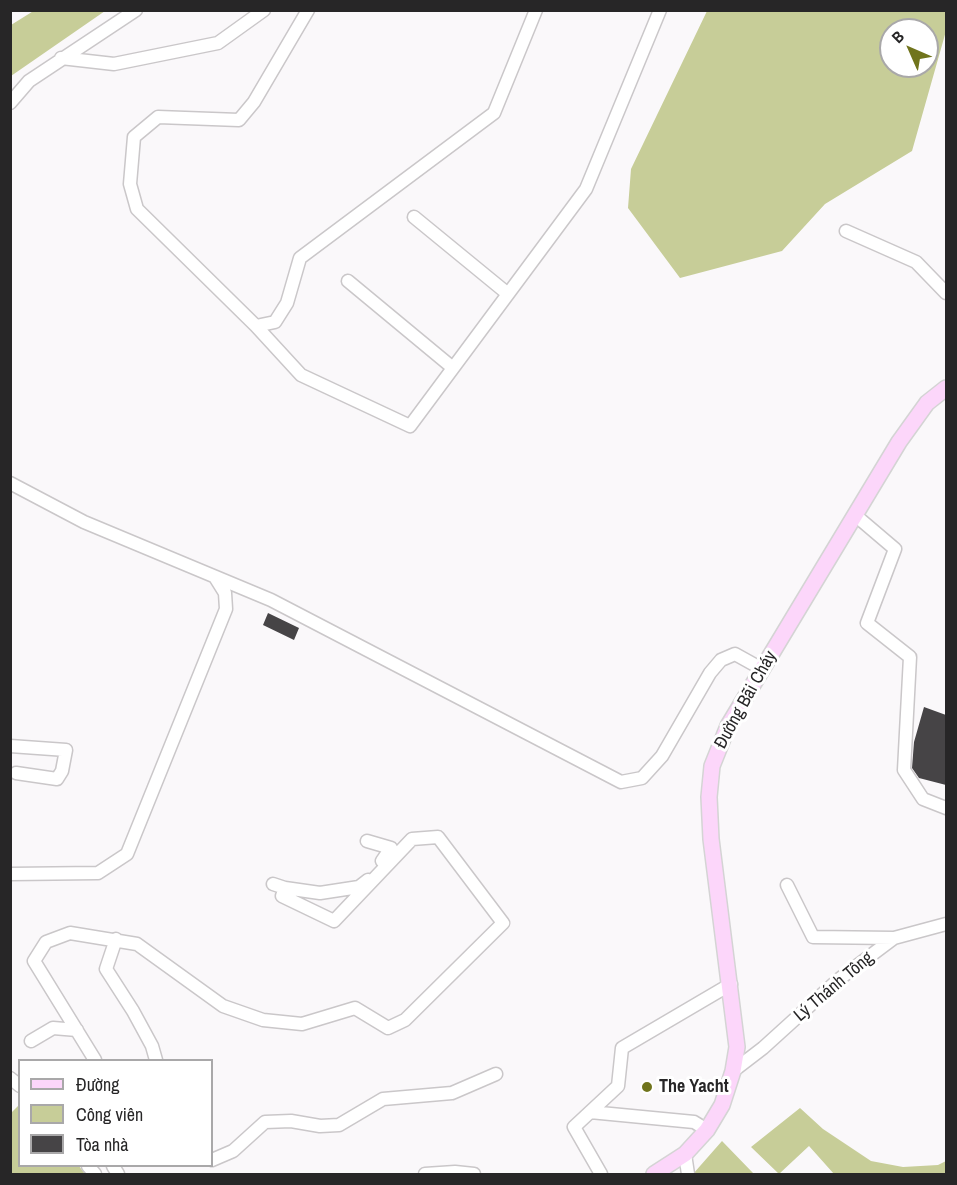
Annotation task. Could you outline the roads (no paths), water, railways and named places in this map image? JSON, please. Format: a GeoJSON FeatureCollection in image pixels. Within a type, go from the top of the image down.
{"type":"FeatureCollection","features":[{"type":"Feature","properties":{"kind":"main road","name":"Đường Bãi Cháy"},"geometry":{"type":"LineString","coordinates":[[654,1174],[684,1154],[707,1130],[722,1105],[733,1071],[737,1047],[731,984],[711,839],[709,797],[712,766],[728,726],[899,442],[927,403],[946,388]]}},
{"type":"Feature","properties":{"kind":"street"},"geometry":{"type":"LineString","coordinates":[[10,103],[29,81],[136,10]]}},
{"type":"Feature","properties":{"kind":"street"},"geometry":{"type":"LineString","coordinates":[[61,58],[114,64],[218,43],[264,10]]}},
{"type":"Feature","properties":{"kind":"street"},"geometry":{"type":"LineString","coordinates":[[308,10],[254,102],[239,120],[158,117],[134,137],[130,184],[137,209],[256,326],[301,375],[410,426],[586,189],[660,10]]}},
{"type":"Feature","properties":{"kind":"street"},"geometry":{"type":"LineString","coordinates":[[256,326],[274,322],[287,303],[300,258],[494,113],[536,10]]}},
{"type":"Feature","properties":{"kind":"street"},"geometry":{"type":"LineString","coordinates":[[414,217],[508,294]]}},
{"type":"Feature","properties":{"kind":"street"},"geometry":{"type":"LineString","coordinates":[[846,231],[916,262],[946,293]]}},
{"type":"Feature","properties":{"kind":"street"},"geometry":{"type":"LineString","coordinates":[[348,281],[453,368]]}},
{"type":"Feature","properties":{"kind":"street"},"geometry":{"type":"LineString","coordinates":[[10,483],[84,522],[271,600],[621,782],[642,778],[662,756],[710,673],[721,660],[735,654],[762,669]]}},
{"type":"Feature","properties":{"kind":"street"},"geometry":{"type":"LineString","coordinates":[[855,515],[895,549],[867,623],[910,657],[904,770],[922,799],[946,808]]}},
{"type":"Feature","properties":{"kind":"street"},"geometry":{"type":"LineString","coordinates":[[10,874],[98,873],[127,854],[226,609],[225,594],[215,577]]}},
{"type":"Feature","properties":{"kind":"street"},"geometry":{"type":"LineString","coordinates":[[10,746],[66,750],[62,771],[57,778],[16,772]]}},
{"type":"Feature","properties":{"kind":"street"},"geometry":{"type":"LineString","coordinates":[[94,1059],[34,961],[46,942],[70,933],[116,939],[137,945],[223,1006],[263,1020],[302,1023],[355,1008],[388,1028],[405,1020],[503,922],[438,837],[412,839],[397,848],[359,887],[320,893],[279,886],[282,896],[334,921],[397,848]]}},
{"type":"Feature","properties":{"kind":"street"},"geometry":{"type":"LineString","coordinates":[[367,841],[397,848]]}},
{"type":"Feature","properties":{"kind":"street"},"geometry":{"type":"LineString","coordinates":[[787,885],[813,937],[894,938]]}},
{"type":"Feature","properties":{"kind":"street","name":"Lý Thánh Tông"},"geometry":{"type":"LineString","coordinates":[[733,1071],[763,1048],[838,980],[894,938],[946,924]]}},
{"type":"Feature","properties":{"kind":"street"},"geometry":{"type":"LineString","coordinates":[[116,939],[106,969],[133,1011],[152,1046],[156,1059]]}},
{"type":"Feature","properties":{"kind":"street"},"geometry":{"type":"LineString","coordinates":[[601,1174],[574,1127],[618,1086],[622,1048],[731,984]]}},
{"type":"Feature","properties":{"kind":"street"},"geometry":{"type":"LineString","coordinates":[[31,1041],[53,1028],[77,1030]]}},
{"type":"Feature","properties":{"kind":"street"},"geometry":{"type":"LineString","coordinates":[[213,1160],[233,1151],[265,1122],[291,1121],[320,1126],[339,1125],[383,1099],[452,1093],[496,1074]]}},
{"type":"Feature","properties":{"kind":"street"},"geometry":{"type":"LineString","coordinates":[[590,1112],[694,1122],[707,1130]]}},
{"type":"Feature","properties":{"kind":"street"},"geometry":{"type":"LineString","coordinates":[[684,1154],[688,1174]]}},
{"type":"Feature","properties":{"kind":"street"},"geometry":{"type":"LineString","coordinates":[[425,1174],[456,1172],[474,1174]]}},
{"type":"Feature","properties":{"kind":"place","name":"The Yacht"},"geometry":{"type":"Point","coordinates":[647,1087]}}]}
